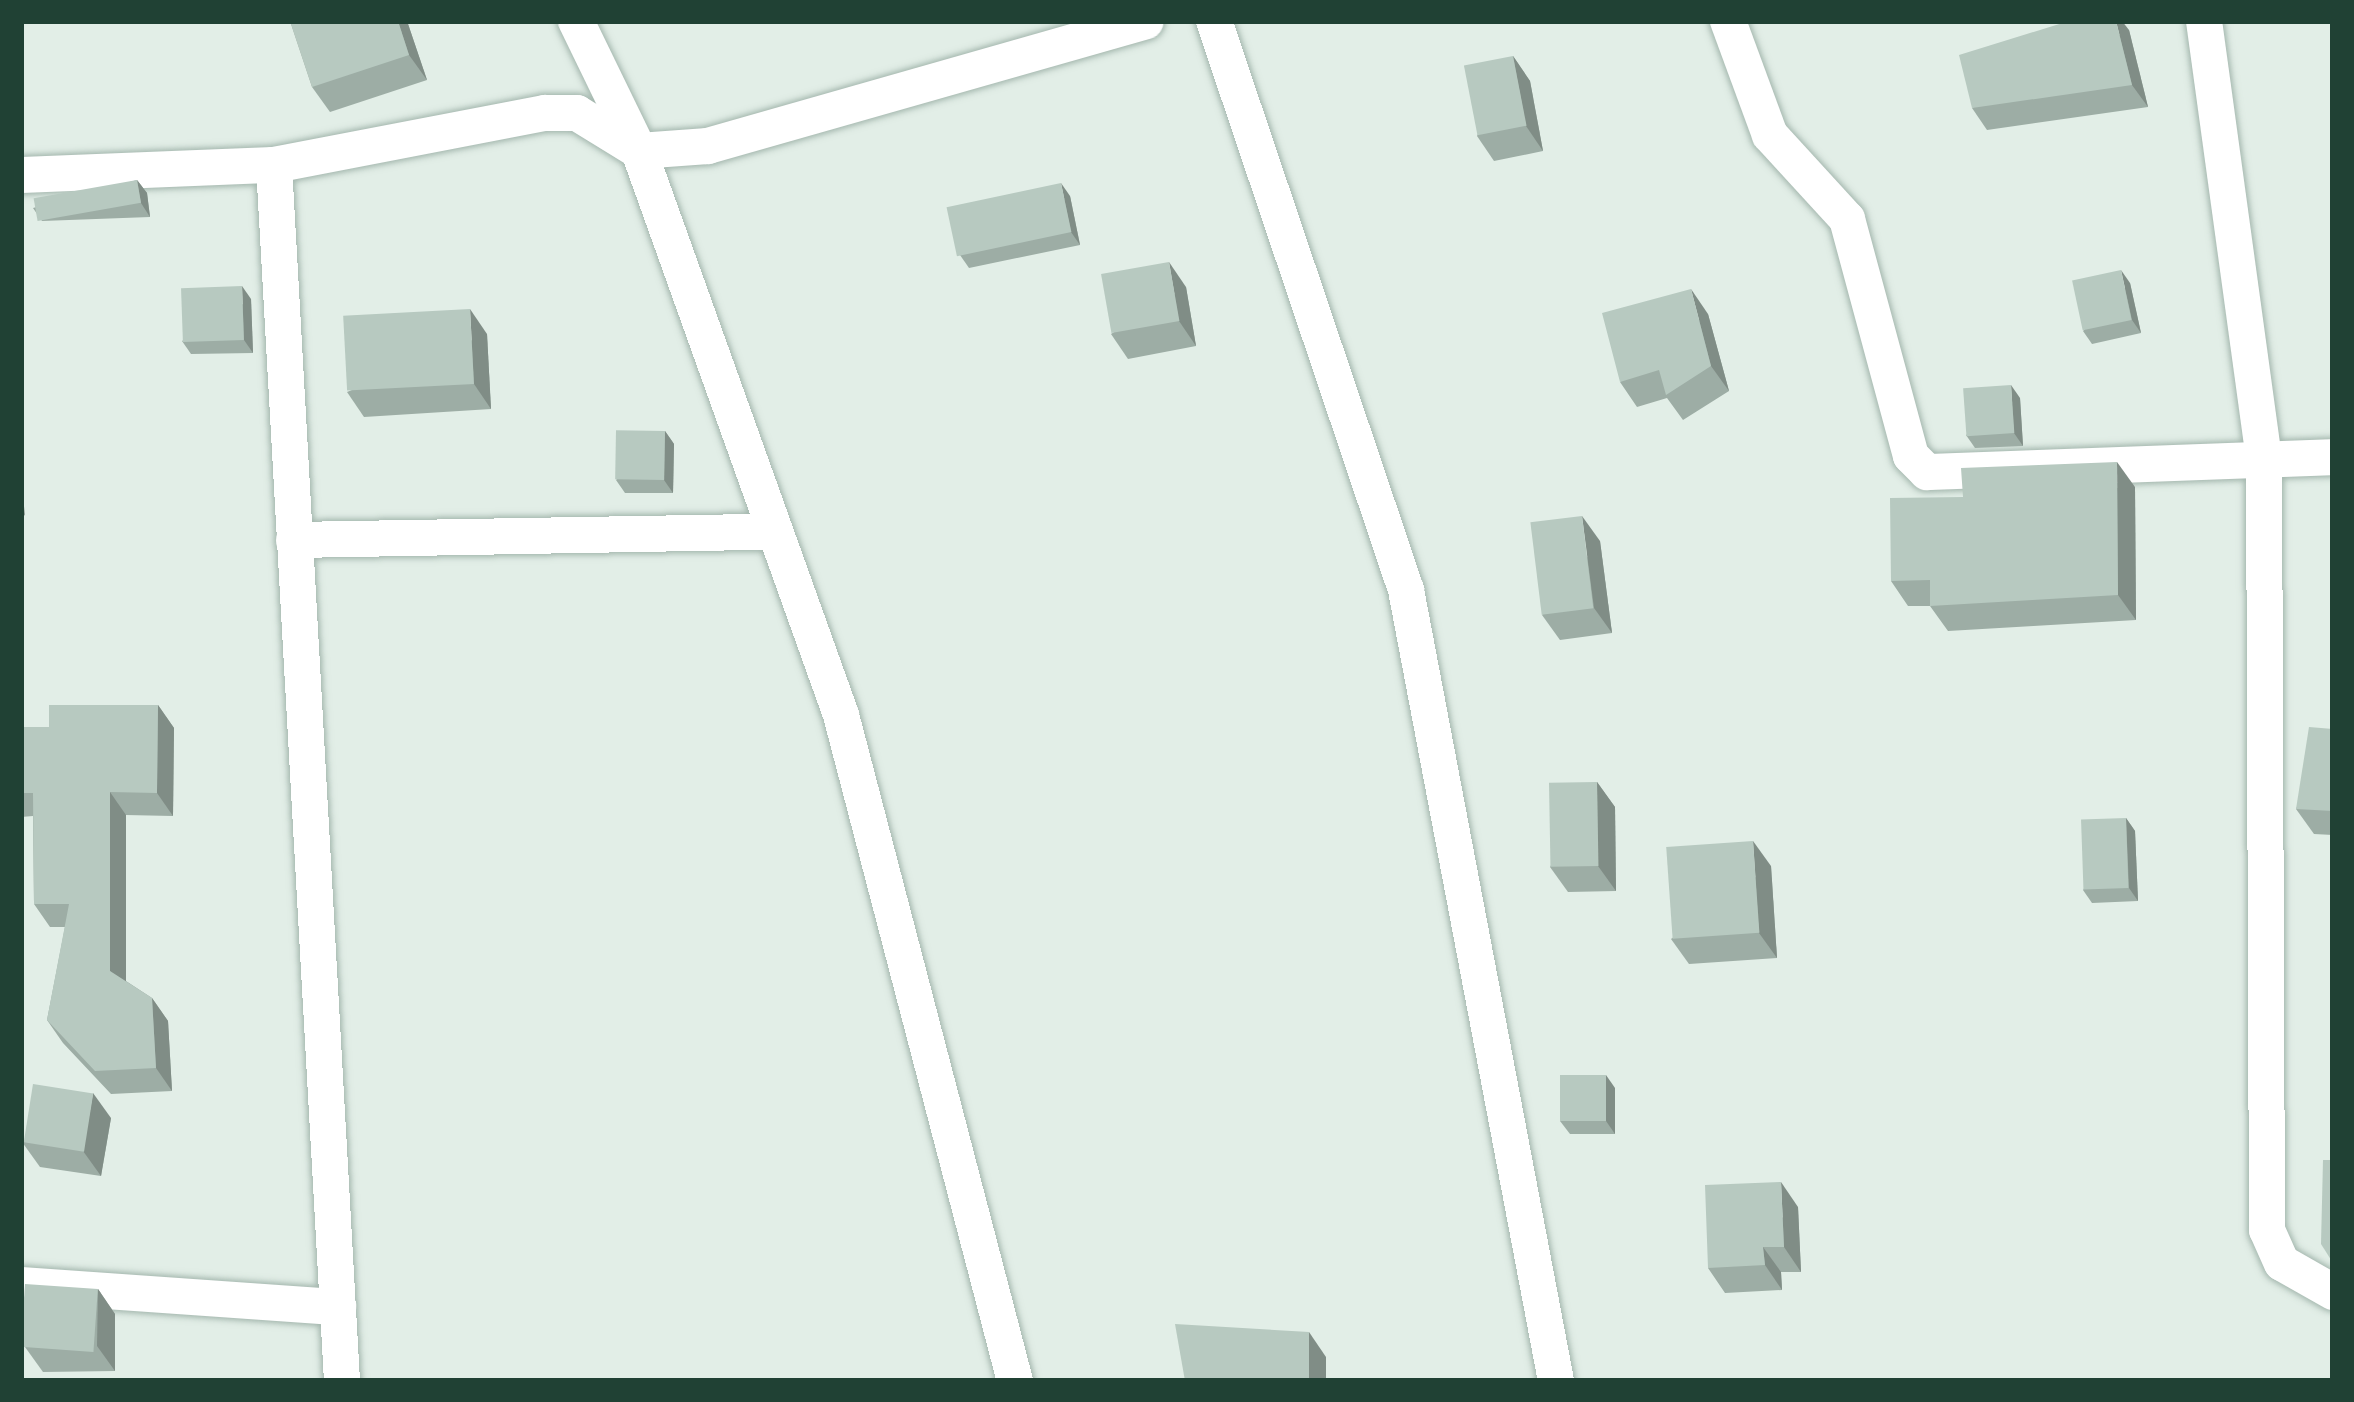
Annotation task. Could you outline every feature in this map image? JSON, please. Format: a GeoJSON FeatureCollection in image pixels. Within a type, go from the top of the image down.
{"type":"FeatureCollection","features":[{"type":"Feature","properties":{"kind":"street"},"geometry":{"type":"LineString","coordinates":[[576,21],[639,151],[841,715],[1015,1381]]}},
{"type":"Feature","properties":{"kind":"street"},"geometry":{"type":"LineString","coordinates":[[21,175],[274,165],[545,113],[578,113],[639,151],[708,146],[1146,21]]}},
{"type":"Feature","properties":{"kind":"street"},"geometry":{"type":"LineString","coordinates":[[1214,21],[1406,590],[1556,1381]]}},
{"type":"Feature","properties":{"kind":"street"},"geometry":{"type":"LineString","coordinates":[[1728,21],[1770,135],[1847,219],[1911,456],[1927,472],[2333,457]]}},
{"type":"Feature","properties":{"kind":"street"},"geometry":{"type":"LineString","coordinates":[[2204,21],[2264,457],[2267,1230],[2282,1262],[2333,1292]]}},
{"type":"Feature","properties":{"kind":"street"},"geometry":{"type":"LineString","coordinates":[[274,165],[342,1381]]}},
{"type":"Feature","properties":{"kind":"street"},"geometry":{"type":"LineString","coordinates":[[294,540],[774,532]]}},
{"type":"Feature","properties":{"kind":"street"},"geometry":{"type":"LineString","coordinates":[[21,1285],[338,1307]]}},
{"type":"Feature","properties":{"kind":"building"},"geometry":{"type":"Polygon","coordinates":[[[290,21],[398,21],[409,55],[312,87],[290,21]]]}},
{"type":"Feature","properties":{"kind":"building"},"geometry":{"type":"Polygon","coordinates":[[[2069,21],[2116,21],[2132,85],[1972,108],[1959,55],[2069,21]]]}},
{"type":"Feature","properties":{"kind":"building"},"geometry":{"type":"Polygon","coordinates":[[[1513,56],[1527,126],[1477,135],[1464,66],[1513,56]]]}},
{"type":"Feature","properties":{"kind":"building"},"geometry":{"type":"Polygon","coordinates":[[[137,180],[141,203],[38,221],[34,198],[137,180]]]}},
{"type":"Feature","properties":{"kind":"building"},"geometry":{"type":"Polygon","coordinates":[[[1061,183],[1071,232],[957,256],[947,207],[1061,183]]]}},
{"type":"Feature","properties":{"kind":"building"},"geometry":{"type":"Polygon","coordinates":[[[1169,262],[1179,321],[1111,333],[1101,274],[1169,262]]]}},
{"type":"Feature","properties":{"kind":"building"},"geometry":{"type":"Polygon","coordinates":[[[2121,270],[2132,320],[2083,330],[2072,280],[2121,270]]]}},
{"type":"Feature","properties":{"kind":"building"},"geometry":{"type":"Polygon","coordinates":[[[242,286],[244,340],[183,342],[181,288],[242,286]]]}},
{"type":"Feature","properties":{"kind":"building"},"geometry":{"type":"Polygon","coordinates":[[[1691,289],[1711,366],[1666,395],[1659,370],[1620,382],[1602,313],[1691,289]]]}},
{"type":"Feature","properties":{"kind":"building"},"geometry":{"type":"Polygon","coordinates":[[[470,309],[474,384],[347,391],[343,316],[470,309]]]}},
{"type":"Feature","properties":{"kind":"building"},"geometry":{"type":"Polygon","coordinates":[[[2011,385],[2014,433],[1966,436],[1963,388],[2011,385]]]}},
{"type":"Feature","properties":{"kind":"building"},"geometry":{"type":"Polygon","coordinates":[[[616,430],[665,431],[664,480],[615,479],[616,430]]]}},
{"type":"Feature","properties":{"kind":"building"},"geometry":{"type":"Polygon","coordinates":[[[2117,462],[2118,595],[1930,606],[1930,580],[1891,581],[1890,498],[1963,497],[1961,468],[2117,462]]]}},
{"type":"Feature","properties":{"kind":"building"},"geometry":{"type":"Polygon","coordinates":[[[1582,516],[1593,608],[1542,615],[1530,522],[1582,516]]]}},
{"type":"Feature","properties":{"kind":"building"},"geometry":{"type":"Polygon","coordinates":[[[49,705],[158,705],[157,793],[110,792],[110,971],[152,998],[156,1068],[95,1071],[47,1020],[69,904],[34,904],[33,793],[21,793],[21,727],[49,727],[49,705]]]}},
{"type":"Feature","properties":{"kind":"building"},"geometry":{"type":"Polygon","coordinates":[[[2309,727],[2333,729],[2333,811],[2296,809],[2309,727]]]}},
{"type":"Feature","properties":{"kind":"building"},"geometry":{"type":"Polygon","coordinates":[[[1597,782],[1598,866],[1550,867],[1549,783],[1597,782]]]}},
{"type":"Feature","properties":{"kind":"building"},"geometry":{"type":"Polygon","coordinates":[[[2126,818],[2128,888],[2083,890],[2081,820],[2126,818]]]}},
{"type":"Feature","properties":{"kind":"building"},"geometry":{"type":"Polygon","coordinates":[[[1753,841],[1759,933],[1673,939],[1666,847],[1753,841]]]}},
{"type":"Feature","properties":{"kind":"building"},"geometry":{"type":"Polygon","coordinates":[[[1560,1075],[1606,1075],[1606,1121],[1560,1121],[1560,1075]]]}},
{"type":"Feature","properties":{"kind":"building"},"geometry":{"type":"Polygon","coordinates":[[[33,1084],[93,1094],[84,1152],[24,1142],[33,1084]]]}},
{"type":"Feature","properties":{"kind":"building"},"geometry":{"type":"Polygon","coordinates":[[[2323,1160],[2333,1160],[2333,1263],[2321,1244],[2323,1160]]]}},
{"type":"Feature","properties":{"kind":"building"},"geometry":{"type":"Polygon","coordinates":[[[1781,1182],[1784,1247],[1763,1247],[1765,1265],[1708,1268],[1705,1185],[1781,1182]]]}},
{"type":"Feature","properties":{"kind":"building"},"geometry":{"type":"Polygon","coordinates":[[[25,1284],[98,1289],[93,1352],[21,1347],[25,1284]]]}},
{"type":"Feature","properties":{"kind":"building"},"geometry":{"type":"Polygon","coordinates":[[[1175,1324],[1309,1332],[1309,1381],[1185,1381],[1175,1324]]]}}]}
